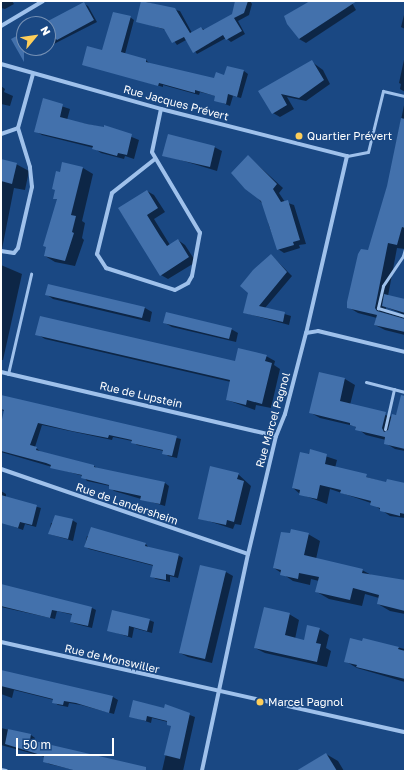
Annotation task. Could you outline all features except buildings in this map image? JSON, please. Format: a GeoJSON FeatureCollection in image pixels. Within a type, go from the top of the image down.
{"type":"FeatureCollection","features":[{"type":"Feature","properties":{"kind":"street"},"geometry":{"type":"LineString","coordinates":[[1,26],[43,1]]}},
{"type":"Feature","properties":{"kind":"street","name":"Rue Jacques Prévert"},"geometry":{"type":"LineString","coordinates":[[1,64],[161,109],[347,156]]}},
{"type":"Feature","properties":{"kind":"street"},"geometry":{"type":"LineString","coordinates":[[1,251],[10,253],[18,248],[32,187],[30,167],[18,128],[33,74]]}},
{"type":"Feature","properties":{"kind":"street"},"geometry":{"type":"LineString","coordinates":[[155,159],[112,193],[97,254],[106,268],[175,290],[188,283],[192,276],[200,233],[155,159],[152,145],[161,109]]}},
{"type":"Feature","properties":{"kind":"street"},"geometry":{"type":"LineString","coordinates":[[1,134],[18,128]]}},
{"type":"Feature","properties":{"kind":"street","name":"Rue Marcel Pagnol"},"geometry":{"type":"LineString","coordinates":[[202,771],[248,554],[276,436],[285,414],[306,333],[347,156]]}},
{"type":"Feature","properties":{"kind":"street"},"geometry":{"type":"LineString","coordinates":[[306,333],[318,331],[405,352]]}},
{"type":"Feature","properties":{"kind":"street","name":"Rue de Lupstein"},"geometry":{"type":"LineString","coordinates":[[1,372],[276,436]]}},
{"type":"Feature","properties":{"kind":"street","name":"Rue de Landersheim"},"geometry":{"type":"LineString","coordinates":[[1,469],[248,554]]}},
{"type":"Feature","properties":{"kind":"street","name":"Rue de Monswiller"},"geometry":{"type":"LineString","coordinates":[[1,642],[405,732]]}},
{"type":"Feature","properties":{"kind":"street"},"geometry":{"type":"LineString","coordinates":[[1,770],[6,771]]}},
{"type":"Feature","properties":{"kind":"lane"},"geometry":{"type":"LineString","coordinates":[[347,156],[368,152],[383,91],[405,96]]}},
{"type":"Feature","properties":{"kind":"lane"},"geometry":{"type":"LineString","coordinates":[[405,249],[403,256],[383,286],[378,308],[405,316]]}},
{"type":"Feature","properties":{"kind":"lane"},"geometry":{"type":"LineString","coordinates":[[8,374],[31,274]]}},
{"type":"Feature","properties":{"kind":"lane"},"geometry":{"type":"LineString","coordinates":[[366,382],[405,392]]}},
{"type":"Feature","properties":{"kind":"lane"},"geometry":{"type":"LineString","coordinates":[[385,429],[394,390]]}},
{"type":"Feature","properties":{"kind":"place","name":"Quartier Prévert"},"geometry":{"type":"Point","coordinates":[299,136]}},
{"type":"Feature","properties":{"kind":"place","name":"Marcel Pagnol"},"geometry":{"type":"Point","coordinates":[260,702]}}]}
